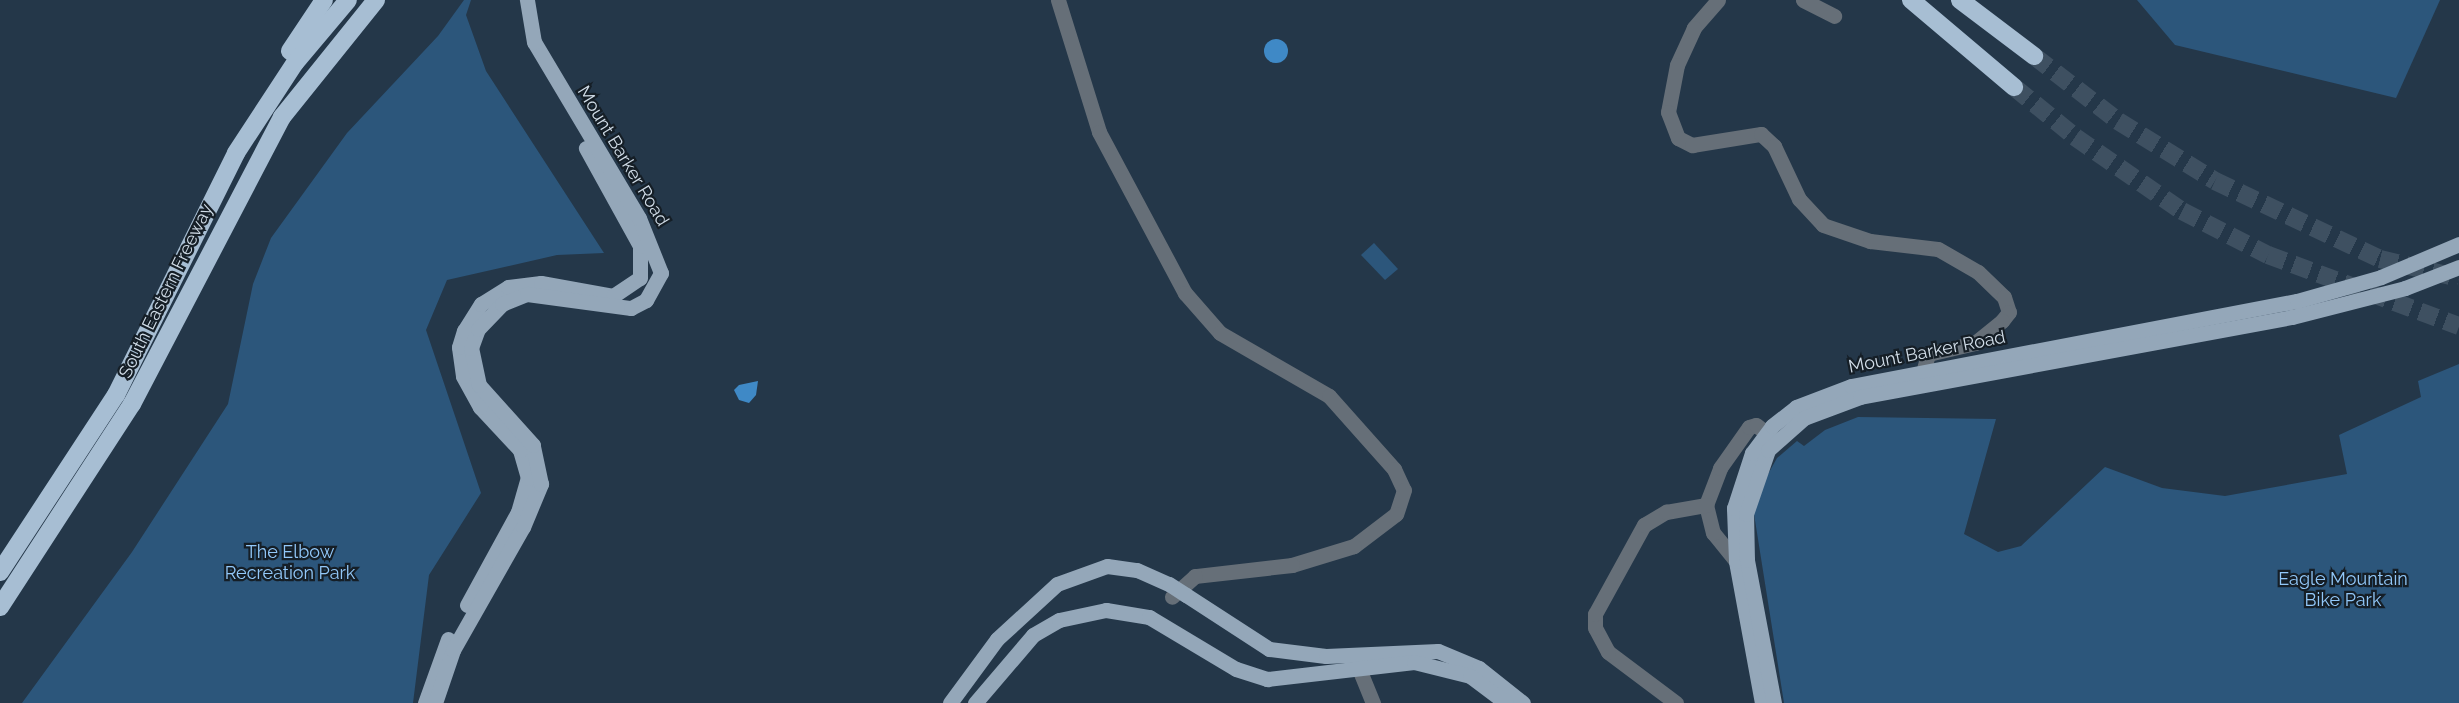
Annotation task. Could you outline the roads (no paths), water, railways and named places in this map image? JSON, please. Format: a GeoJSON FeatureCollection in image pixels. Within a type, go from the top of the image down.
{"type":"FeatureCollection","features":[{"type":"Feature","properties":{"kind":"highway"},"geometry":{"type":"LineString","coordinates":[[236,153],[264,89],[324,0]]}},
{"type":"Feature","properties":{"kind":"highway","name":"South Eastern Freeway"},"geometry":{"type":"LineString","coordinates":[[0,572],[88,441],[141,347],[236,153],[295,63],[348,0]]}},
{"type":"Feature","properties":{"kind":"highway","name":"South Eastern Freeway"},"geometry":{"type":"LineString","coordinates":[[0,607],[132,404],[282,117],[376,0]]}},
{"type":"Feature","properties":{"kind":"highway"},"geometry":{"type":"LineString","coordinates":[[1911,0],[2014,87]]}},
{"type":"Feature","properties":{"kind":"highway"},"geometry":{"type":"LineString","coordinates":[[1960,0],[2034,56]]}},
{"type":"Feature","properties":{"kind":"highway"},"geometry":{"type":"LineString","coordinates":[[0,554],[88,441]]}},
{"type":"Feature","properties":{"kind":"main road","name":"Mount Barker Road"},"geometry":{"type":"LineString","coordinates":[[424,703],[435,663],[527,491],[520,450],[480,407],[463,376],[459,347],[464,331],[481,304],[508,287],[541,283],[613,296],[630,289],[643,266],[629,223],[528,44],[522,0]]}},
{"type":"Feature","properties":{"kind":"main road","name":"Mount Barker Road"},"geometry":{"type":"LineString","coordinates":[[435,703],[453,650],[523,527],[541,484],[533,445],[479,385],[471,348],[478,329],[502,303],[527,294],[631,308],[646,300],[661,273],[639,218],[534,42],[527,0]]}},
{"type":"Feature","properties":{"kind":"main road","name":"Mount Barker Road"},"geometry":{"type":"LineString","coordinates":[[1770,436],[1821,410],[1920,380],[2297,302],[2381,277],[2459,244]]}},
{"type":"Feature","properties":{"kind":"main road","name":"Mount Barker Road"},"geometry":{"type":"LineString","coordinates":[[1920,380],[2292,317],[2387,293],[2459,267]]}},
{"type":"Feature","properties":{"kind":"main road"},"geometry":{"type":"LineString","coordinates":[[2381,277],[2387,293]]}},
{"type":"Feature","properties":{"kind":"main road"},"geometry":{"type":"LineString","coordinates":[[1762,703],[1736,561],[1732,522],[1737,493],[1770,436]]}},
{"type":"Feature","properties":{"kind":"main road"},"geometry":{"type":"LineString","coordinates":[[1770,436],[1750,489],[1745,523],[1774,703]]}},
{"type":"Feature","properties":{"kind":"main road"},"geometry":{"type":"LineString","coordinates":[[950,703],[997,639],[1057,584],[1107,566],[1137,570],[1269,649],[1356,661],[1443,665],[1470,676],[1506,703]]}},
{"type":"Feature","properties":{"kind":"main road"},"geometry":{"type":"LineString","coordinates":[[975,703],[1033,635],[1059,620],[1106,610],[1149,617],[1236,669],[1267,679],[1356,661],[1438,651],[1479,668],[1523,703]]}},
{"type":"Feature","properties":{"kind":"street"},"geometry":{"type":"LineString","coordinates":[[1058,0],[1099,132],[1185,293],[1220,333],[1329,396],[1394,469],[1404,490],[1396,514],[1354,546],[1292,565],[1195,576],[1176,592]]}},
{"type":"Feature","properties":{"kind":"street"},"geometry":{"type":"LineString","coordinates":[[1718,0],[1704,14],[1677,65],[1668,112],[1678,138],[1692,145],[1761,134],[1774,146],[1799,199],[1823,225],[1870,242],[1938,249],[1978,272],[2004,297],[2009,312],[2002,321],[1975,343],[1928,354],[1920,380]]}},
{"type":"Feature","properties":{"kind":"street"},"geometry":{"type":"LineString","coordinates":[[1803,0],[1834,16]]}},
{"type":"Feature","properties":{"kind":"street"},"geometry":{"type":"LineString","coordinates":[[1736,561],[1713,533],[1706,505],[1720,468],[1741,435],[1756,425],[1770,436]]}},
{"type":"Feature","properties":{"kind":"street"},"geometry":{"type":"LineString","coordinates":[[1676,703],[1608,652],[1595,628],[1595,614],[1635,538],[1653,517],[1706,505]]}},
{"type":"Feature","properties":{"kind":"street"},"geometry":{"type":"LineString","coordinates":[[1356,661],[1372,703]]}},
{"type":"Feature","properties":{"kind":"tunnel"},"geometry":{"type":"LineString","coordinates":[[2034,56],[2118,121],[2215,181],[2380,259],[2459,278]]}},
{"type":"Feature","properties":{"kind":"tunnel"},"geometry":{"type":"LineString","coordinates":[[2014,87],[2075,137],[2182,211],[2268,255],[2459,326]]}},
{"type":"Feature","properties":{"kind":"park label","name":"The Elbow Recreation Park"},"geometry":{"type":"Point","coordinates":[290,563]}},
{"type":"Feature","properties":{"kind":"park label","name":"Eagle Mountain Bike Park"},"geometry":{"type":"Point","coordinates":[2343,590]}}]}
